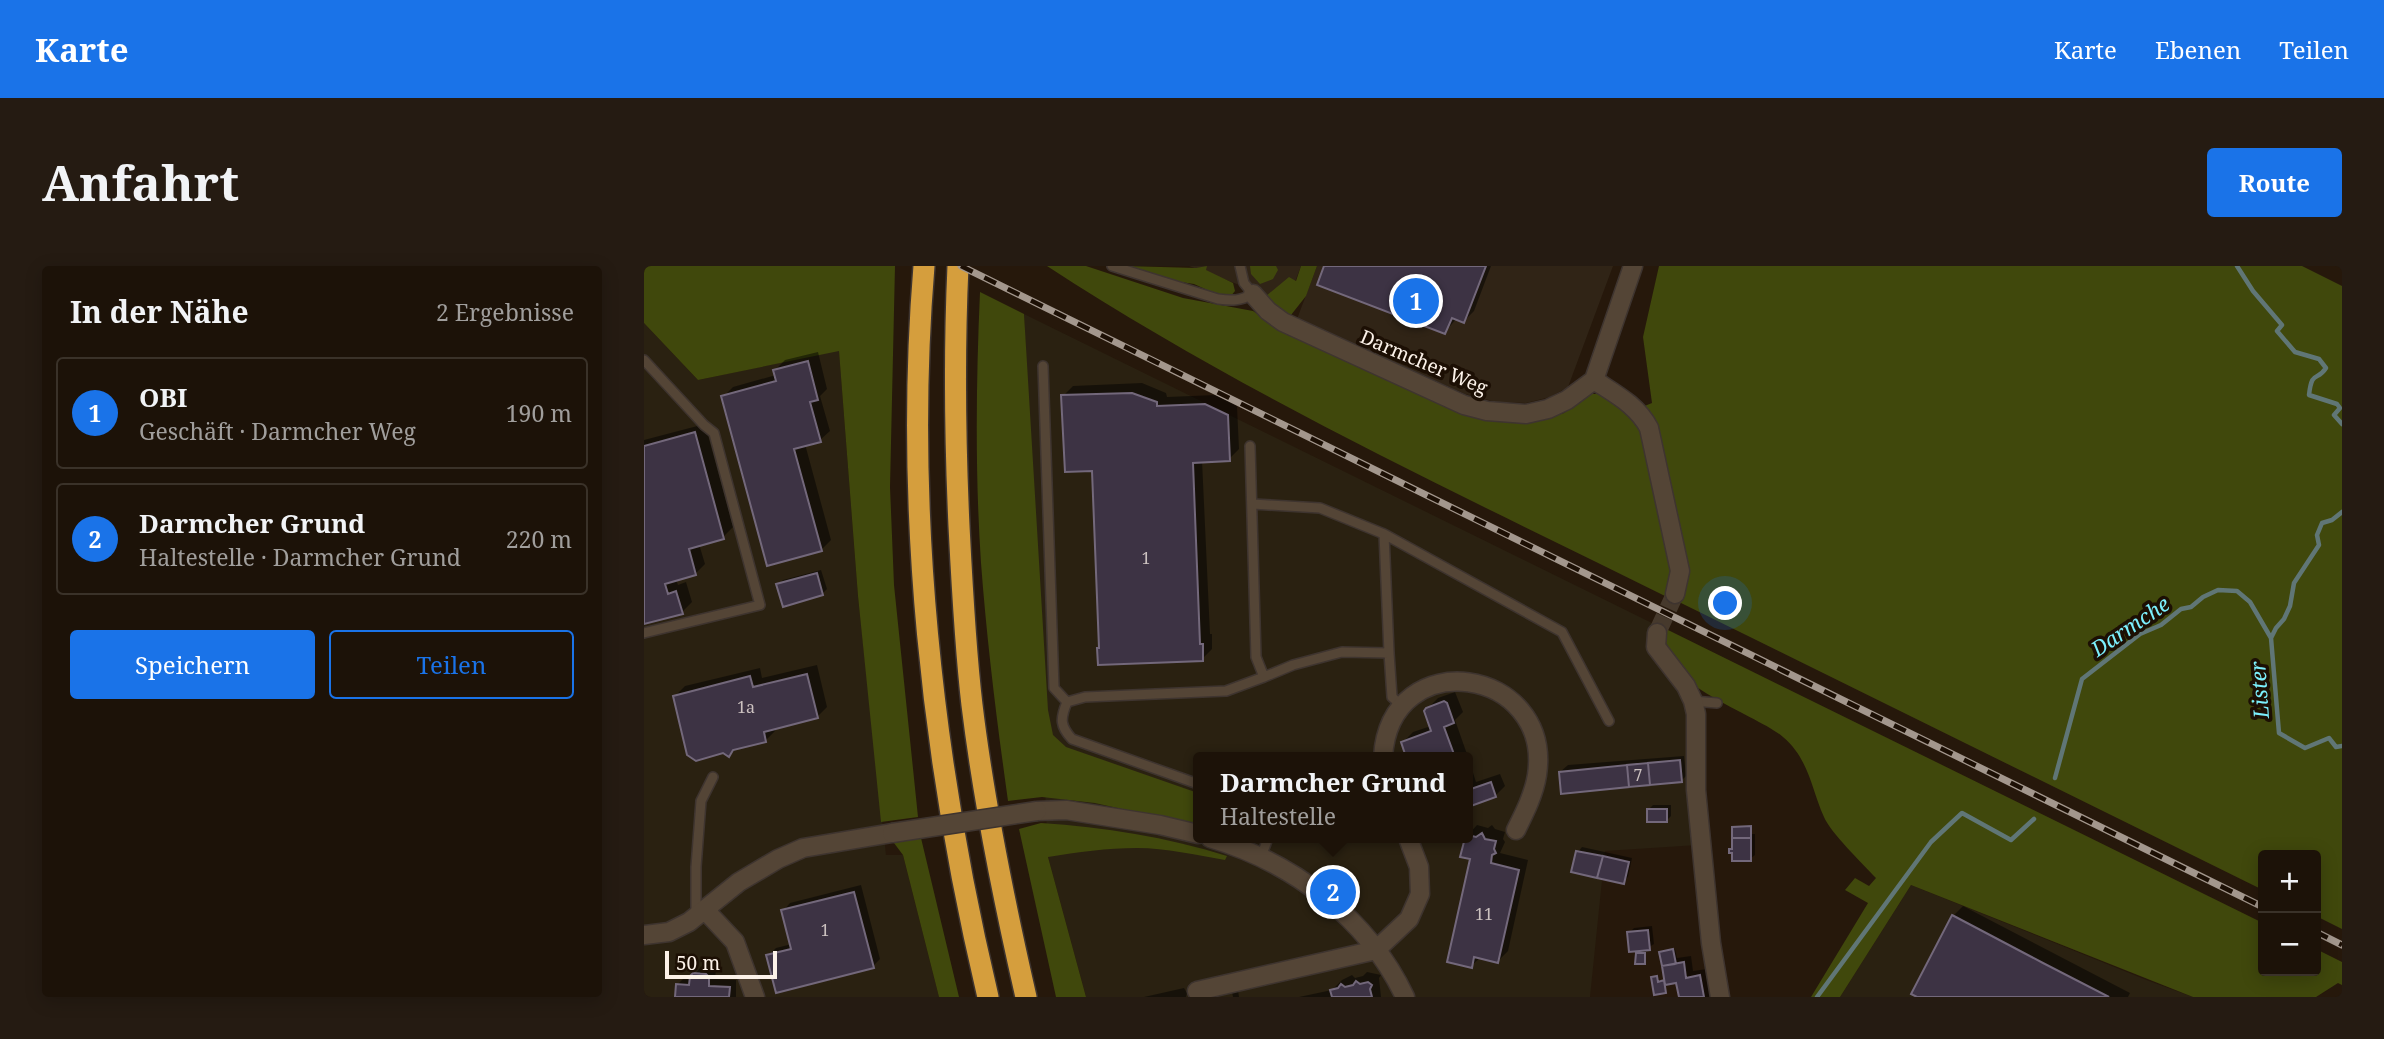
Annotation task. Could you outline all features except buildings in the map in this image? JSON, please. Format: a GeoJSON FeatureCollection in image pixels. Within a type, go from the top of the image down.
{"type":"FeatureCollection","features":[{"type":"Feature","properties":{"kind":"highway"},"geometry":{"type":"LineString","coordinates":[[922,266],[919,461],[924,582],[936,710],[962,874],[988,997]]}},
{"type":"Feature","properties":{"kind":"highway"},"geometry":{"type":"LineString","coordinates":[[958,266],[957,470],[962,593],[972,705],[999,877],[1027,997]]}},
{"type":"Feature","properties":{"kind":"street"},"geometry":{"type":"LineString","coordinates":[[1633,266],[1594,380],[1628,402],[1642,415],[1649,428],[1680,571],[1675,594]]}},
{"type":"Feature","properties":{"kind":"street","name":"Darmcher Weg"},"geometry":{"type":"LineString","coordinates":[[1253,294],[1268,311],[1304,333],[1444,396],[1487,411],[1526,414],[1548,409],[1567,400],[1594,380]]}},
{"type":"Feature","properties":{"kind":"street"},"geometry":{"type":"LineString","coordinates":[[1657,633],[1657,647],[1686,686],[1696,714],[1696,790],[1711,943],[1720,997]]}},
{"type":"Feature","properties":{"kind":"street"},"geometry":{"type":"LineString","coordinates":[[1383,752],[1391,723],[1402,706],[1413,696],[1437,683],[1466,680],[1489,686],[1519,708],[1532,729],[1538,752],[1537,775],[1529,805],[1516,830]]}},
{"type":"Feature","properties":{"kind":"street"},"geometry":{"type":"LineString","coordinates":[[644,935],[669,932],[701,914],[757,871],[803,848],[1037,811],[1066,810],[1193,833]]}},
{"type":"Feature","properties":{"kind":"street"},"geometry":{"type":"LineString","coordinates":[[1223,843],[1261,858],[1328,899],[1349,918],[1376,950],[1405,997]]}},
{"type":"Feature","properties":{"kind":"street"},"geometry":{"type":"LineString","coordinates":[[1197,990],[1376,950],[1409,919],[1419,894],[1419,867],[1410,843]]}},
{"type":"Feature","properties":{"kind":"street"},"geometry":{"type":"LineString","coordinates":[[701,914],[735,942],[755,997]]}},
{"type":"Feature","properties":{"kind":"lane"},"geometry":{"type":"LineString","coordinates":[[1112,266],[1218,299],[1241,300],[1253,294],[1244,283],[1240,266]]}},
{"type":"Feature","properties":{"kind":"lane"},"geometry":{"type":"LineString","coordinates":[[644,360],[714,433],[760,605],[644,633]]}},
{"type":"Feature","properties":{"kind":"lane"},"geometry":{"type":"LineString","coordinates":[[1043,366],[1054,688],[1067,702]]}},
{"type":"Feature","properties":{"kind":"lane"},"geometry":{"type":"LineString","coordinates":[[1250,446],[1256,657],[1264,677]]}},
{"type":"Feature","properties":{"kind":"lane"},"geometry":{"type":"LineString","coordinates":[[1253,504],[1320,508],[1384,534],[1562,632],[1609,721]]}},
{"type":"Feature","properties":{"kind":"lane"},"geometry":{"type":"LineString","coordinates":[[1384,534],[1392,697],[1402,706]]}},
{"type":"Feature","properties":{"kind":"lane"},"geometry":{"type":"LineString","coordinates":[[1193,783],[1072,739],[1062,728],[1061,716],[1067,702],[1085,696],[1226,691],[1293,665],[1342,652],[1389,653]]}},
{"type":"Feature","properties":{"kind":"lane"},"geometry":{"type":"LineString","coordinates":[[1693,701],[1717,703]]}},
{"type":"Feature","properties":{"kind":"lane"},"geometry":{"type":"LineString","coordinates":[[701,914],[696,867],[701,801],[713,777]]}},
{"type":"Feature","properties":{"kind":"lane"},"geometry":{"type":"LineString","coordinates":[[1261,858],[1266,843]]}},
{"type":"Feature","properties":{"kind":"shaded area"},"geometry":{"type":"Polygon","coordinates":[[[1189,266],[1301,266],[1287,303],[1189,266]]]}},
{"type":"Feature","properties":{"kind":"shaded area"},"geometry":{"type":"Polygon","coordinates":[[[1317,266],[1613,266],[1568,387],[1550,397],[1526,403],[1497,402],[1465,394],[1297,319],[1317,266]]]}},
{"type":"Feature","properties":{"kind":"shaded area"},"geometry":{"type":"Polygon","coordinates":[[[1024,314],[1654,624],[1647,644],[1685,694],[1698,845],[1605,851],[1590,997],[1086,997],[1048,857],[1024,314]]]}},
{"type":"Feature","properties":{"kind":"shaded area"},"geometry":{"type":"Polygon","coordinates":[[[644,323],[698,380],[839,350],[858,596],[886,855],[903,855],[939,997],[644,997],[644,323]]]}},
{"type":"Feature","properties":{"kind":"shaded area"},"geometry":{"type":"Polygon","coordinates":[[[1911,885],[2149,981],[2193,997],[1840,997],[1911,885]]]}},
{"type":"Feature","properties":{"kind":"green space"},"geometry":{"type":"Polygon","coordinates":[[[644,266],[895,266],[890,487],[894,585],[918,817],[881,822],[858,596],[839,351],[698,380],[644,323],[644,266]]]}},
{"type":"Feature","properties":{"kind":"green space"},"geometry":{"type":"Polygon","coordinates":[[[1047,266],[1086,266],[1183,298],[1253,311],[1288,335],[1448,406],[1479,417],[1508,422],[1535,422],[1564,413],[1589,394],[1602,394],[1615,401],[1645,432],[1674,570],[1667,597],[1274,400],[1121,313],[1047,266]]]}},
{"type":"Feature","properties":{"kind":"green space"},"geometry":{"type":"Polygon","coordinates":[[[1126,266],[1207,266],[1206,270],[1233,283],[1235,291],[1230,297],[1216,294],[1194,284],[1168,280],[1126,266]]]}},
{"type":"Feature","properties":{"kind":"green space"},"geometry":{"type":"Polygon","coordinates":[[[1250,266],[1276,266],[1278,270],[1273,279],[1260,284],[1251,274],[1250,266]]]}},
{"type":"Feature","properties":{"kind":"green space"},"geometry":{"type":"Polygon","coordinates":[[[1301,266],[1317,266],[1306,296],[1291,315],[1281,313],[1266,296],[1289,277],[1296,281],[1301,266]]]}},
{"type":"Feature","properties":{"kind":"green space"},"geometry":{"type":"Polygon","coordinates":[[[1659,266],[2302,266],[2342,286],[2342,929],[2321,918],[2321,850],[2258,850],[2258,888],[1679,602],[1686,582],[1642,407],[1652,403],[1643,337],[1659,266]]]}},
{"type":"Feature","properties":{"kind":"green space"},"geometry":{"type":"Polygon","coordinates":[[[980,292],[1024,314],[1048,710],[1053,735],[1066,747],[1193,791],[1193,825],[1095,803],[1042,797],[1008,801],[983,593],[978,496],[980,292]]]}},
{"type":"Feature","properties":{"kind":"green space"},"geometry":{"type":"Polygon","coordinates":[[[1666,629],[2258,921],[2258,976],[2321,976],[2321,952],[2342,962],[2342,985],[2338,983],[2316,997],[2193,997],[1911,885],[1840,997],[1811,997],[1868,903],[1845,890],[1855,878],[1869,886],[1876,878],[1827,823],[1804,764],[1792,746],[1769,728],[1687,680],[1672,664],[1664,648],[1666,629]]]}},
{"type":"Feature","properties":{"kind":"green space"},"geometry":{"type":"Polygon","coordinates":[[[1041,823],[1135,834],[1227,856],[1225,860],[1170,850],[1137,848],[1048,857],[1086,997],[1056,997],[1019,829],[1041,823]]]}},
{"type":"Feature","properties":{"kind":"green space"},"geometry":{"type":"Polygon","coordinates":[[[921,838],[959,997],[939,997],[903,855],[894,843],[921,838]]]}},
{"type":"Feature","properties":{"kind":"waterway","name":"Lister"},"geometry":{"type":"LineString","coordinates":[[2237,266],[2253,291],[2282,325],[2277,331],[2295,352],[2319,359],[2326,368],[2313,379],[2309,395],[2337,404],[2340,408],[2334,415],[2342,424]]}},
{"type":"Feature","properties":{"kind":"waterway","name":"Lister"},"geometry":{"type":"LineString","coordinates":[[2342,512],[2332,520],[2322,523],[2317,535],[2319,545],[2294,583],[2290,606],[2271,638],[2279,733],[2305,748],[2329,738],[2336,747],[2342,746]]}},
{"type":"Feature","properties":{"kind":"waterway","name":"Darmche"},"geometry":{"type":"LineString","coordinates":[[2055,778],[2082,679],[2140,634],[2161,625],[2181,609],[2191,607],[2218,590],[2237,591],[2250,602],[2271,638]]}},
{"type":"Feature","properties":{"kind":"waterway","name":"Darmche"},"geometry":{"type":"LineString","coordinates":[[1817,997],[1931,842],[1962,813],[2011,840],[2034,819]]}},
{"type":"Feature","properties":{"kind":"tunnel"},"geometry":{"type":"LineString","coordinates":[[1657,633],[1675,594]]}},
{"type":"Feature","properties":{"kind":"railway"},"geometry":{"type":"LineString","coordinates":[[961,266],[2258,905]]}},
{"type":"Feature","properties":{"kind":"railway"},"geometry":{"type":"LineString","coordinates":[[2321,934],[2342,945]]}},
{"type":"Feature","properties":{"kind":"place","name":"OBI"},"geometry":{"type":"Point","coordinates":[1416,301]}},
{"type":"Feature","properties":{"kind":"place","name":"Darmcher Grund"},"geometry":{"type":"Point","coordinates":[1333,892]}}]}
